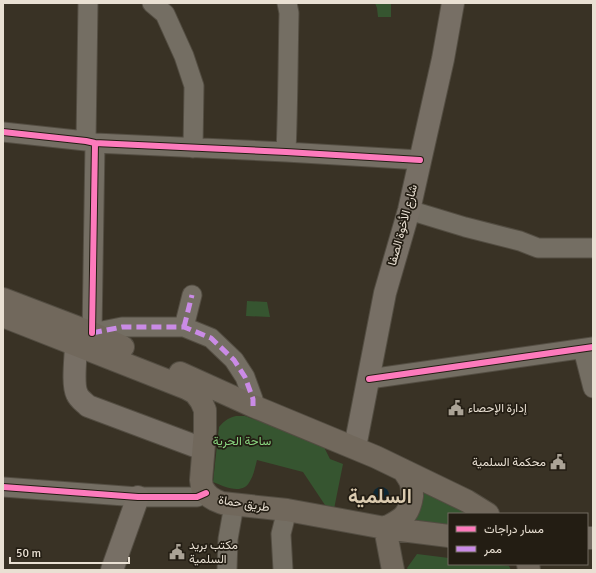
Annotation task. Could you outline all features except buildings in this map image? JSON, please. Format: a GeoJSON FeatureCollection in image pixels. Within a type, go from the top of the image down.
{"type":"FeatureCollection","features":[{"type":"Feature","properties":{"kind":"main road","name":"شارع الأخوة الصفا"},"geometry":{"type":"LineString","coordinates":[[355,447],[384,293],[409,210],[443,59],[453,3]]}},
{"type":"Feature","properties":{"kind":"main road","name":"طريق حماة"},"geometry":{"type":"LineString","coordinates":[[3,299],[195,393],[201,400],[205,410],[201,480],[202,487],[206,493],[215,500],[234,505],[287,510],[385,528],[448,536]]}},
{"type":"Feature","properties":{"kind":"main road","name":"طريق حماة"},"geometry":{"type":"LineString","coordinates":[[3,316],[84,339],[245,402],[355,447],[467,501],[486,513]]}},
{"type":"Feature","properties":{"kind":"main road"},"geometry":{"type":"LineString","coordinates":[[84,339],[75,383],[77,395],[82,401],[88,406],[203,449]]}},
{"type":"Feature","properties":{"kind":"main road"},"geometry":{"type":"LineString","coordinates":[[205,420],[218,405],[227,400],[245,402]]}},
{"type":"Feature","properties":{"kind":"main road"},"geometry":{"type":"LineString","coordinates":[[393,570],[385,528],[397,522],[405,515],[410,505],[412,491],[410,480],[403,470]]}},
{"type":"Feature","properties":{"kind":"main road"},"geometry":{"type":"LineString","coordinates":[[112,570],[138,497]]}},
{"type":"Feature","properties":{"kind":"street"},"geometry":{"type":"LineString","coordinates":[[88,3],[90,142],[84,339],[122,327],[184,327],[212,338],[234,360],[245,377],[253,400],[245,402]]}},
{"type":"Feature","properties":{"kind":"street"},"geometry":{"type":"LineString","coordinates":[[152,3],[165,14],[184,56],[194,86],[193,148]]}},
{"type":"Feature","properties":{"kind":"street"},"geometry":{"type":"LineString","coordinates":[[286,152],[288,124],[287,82],[289,13],[287,3]]}},
{"type":"Feature","properties":{"kind":"street"},"geometry":{"type":"LineString","coordinates":[[3,132],[90,142],[420,160]]}},
{"type":"Feature","properties":{"kind":"street"},"geometry":{"type":"LineString","coordinates":[[409,210],[465,227],[520,241],[538,248],[593,248]]}},
{"type":"Feature","properties":{"kind":"street"},"geometry":{"type":"LineString","coordinates":[[184,327],[192,295]]}},
{"type":"Feature","properties":{"kind":"street"},"geometry":{"type":"LineString","coordinates":[[369,379],[588,348],[593,388]]}},
{"type":"Feature","properties":{"kind":"street"},"geometry":{"type":"LineString","coordinates":[[3,487],[138,497],[197,498],[206,493]]}},
{"type":"Feature","properties":{"kind":"street"},"geometry":{"type":"LineString","coordinates":[[227,570],[228,539],[234,505]]}},
{"type":"Feature","properties":{"kind":"street"},"geometry":{"type":"LineString","coordinates":[[283,570],[281,534],[287,510]]}},
{"type":"Feature","properties":{"kind":"green space"},"geometry":{"type":"Polygon","coordinates":[[[375,3],[391,3],[391,17],[378,17],[375,3]]]}},
{"type":"Feature","properties":{"kind":"green space"},"geometry":{"type":"Polygon","coordinates":[[[247,301],[267,302],[270,317],[246,316],[247,301]]]}},
{"type":"Feature","properties":{"kind":"green space","name":"ساحة الحرية"},"geometry":{"type":"Polygon","coordinates":[[[236,416],[245,416],[323,445],[330,459],[343,464],[334,509],[327,508],[303,472],[257,460],[251,479],[247,486],[243,488],[233,489],[213,482],[219,427],[226,420],[236,416]]]}},
{"type":"Feature","properties":{"kind":"green space"},"geometry":{"type":"Polygon","coordinates":[[[417,487],[469,513],[448,513],[448,526],[404,521],[417,487]]]}},
{"type":"Feature","properties":{"kind":"green space"},"geometry":{"type":"Polygon","coordinates":[[[417,554],[448,558],[448,565],[500,565],[509,566],[511,570],[408,570],[407,568],[417,554]]]}},
{"type":"Feature","properties":{"kind":"water"},"geometry":{"type":"Polygon","coordinates":[[[378,487],[384,487],[389,492],[387,501],[384,503],[378,503],[373,498],[373,492],[378,487]]]}},
{"type":"Feature","properties":{"kind":"marked path"},"geometry":{"type":"LineString","coordinates":[[184,327],[192,295]]}},
{"type":"Feature","properties":{"kind":"marked path"},"geometry":{"type":"LineString","coordinates":[[92,333],[122,327],[184,327],[211,338],[234,360],[245,377],[253,399],[253,406]]}},
{"type":"Feature","properties":{"kind":"cycle path"},"geometry":{"type":"LineString","coordinates":[[3,132],[95,143],[420,160]]}},
{"type":"Feature","properties":{"kind":"cycle path"},"geometry":{"type":"LineString","coordinates":[[92,333],[95,143]]}},
{"type":"Feature","properties":{"kind":"cycle path"},"geometry":{"type":"LineString","coordinates":[[369,379],[593,347]]}},
{"type":"Feature","properties":{"kind":"cycle path"},"geometry":{"type":"LineString","coordinates":[[3,487],[138,497],[197,497],[206,493]]}},
{"type":"Feature","properties":{"kind":"place","name":"إدارة الإحصاء"},"geometry":{"type":"Point","coordinates":[456,408]}},
{"type":"Feature","properties":{"kind":"place","name":"محكمة السلمية"},"geometry":{"type":"Point","coordinates":[558,462]}},
{"type":"Feature","properties":{"kind":"place","name":"مكتب بريد السلمية"},"geometry":{"type":"Point","coordinates":[177,552]}},
{"type":"Feature","properties":{"kind":"district","name":"السلمية"},"geometry":{"type":"Point","coordinates":[380,496]}}]}
